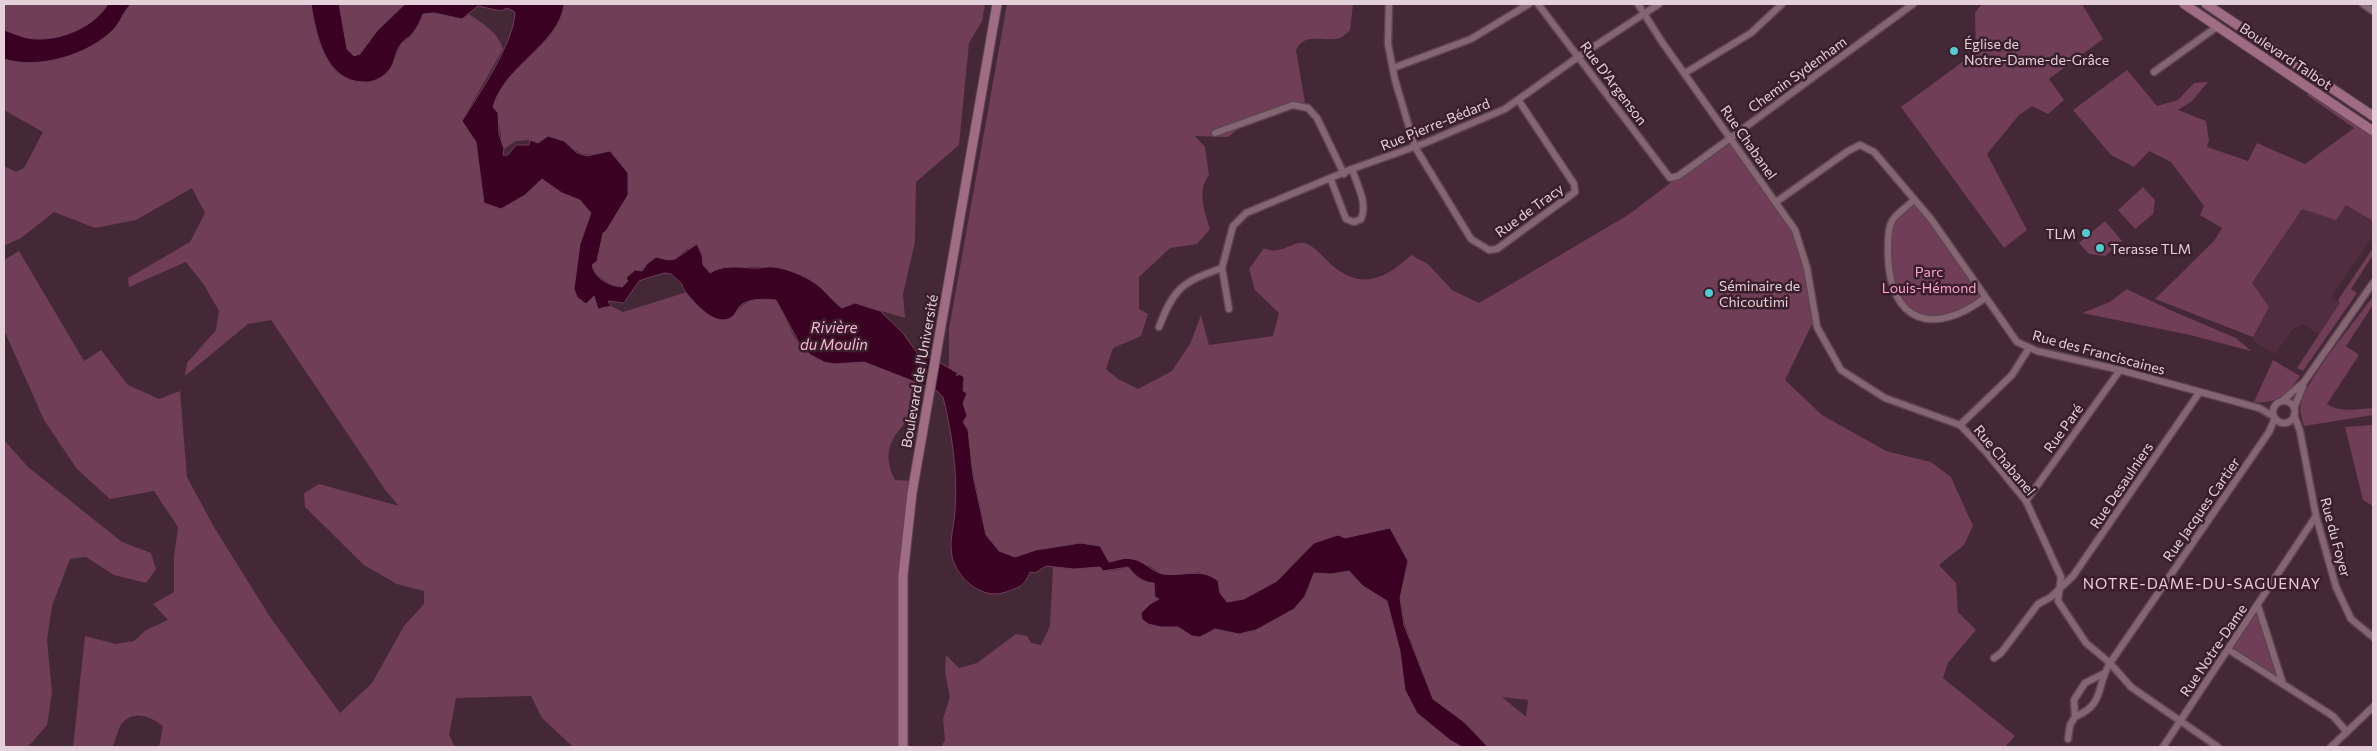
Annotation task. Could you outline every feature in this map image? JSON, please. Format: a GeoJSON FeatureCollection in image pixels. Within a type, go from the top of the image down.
{"type":"FeatureCollection","features":[{"type":"Feature","properties":{"kind":"main road","name":"Boulevard de l'Université"},"geometry":{"type":"LineString","coordinates":[[903,747],[903,575],[912,493],[997,4]]}},
{"type":"Feature","properties":{"kind":"main road","name":"Boulevard Talbot"},"geometry":{"type":"LineString","coordinates":[[2206,4],[2373,116]]}},
{"type":"Feature","properties":{"kind":"main road","name":"Boulevard Talbot"},"geometry":{"type":"LineString","coordinates":[[2191,5],[2218,26],[2373,132]]}},
{"type":"Feature","properties":{"kind":"street"},"geometry":{"type":"LineString","coordinates":[[1389,4],[1388,44],[1415,147]]}},
{"type":"Feature","properties":{"kind":"street"},"geometry":{"type":"LineString","coordinates":[[1393,68],[1471,39],[1529,4]]}},
{"type":"Feature","properties":{"kind":"street","name":"Rue D'Argenson"},"geometry":{"type":"LineString","coordinates":[[1538,4],[1670,178]]}},
{"type":"Feature","properties":{"kind":"street","name":"Rue Chabanel"},"geometry":{"type":"LineString","coordinates":[[1638,4],[1662,42],[1795,230],[1807,268],[1817,327],[1841,370],[1885,398],[1960,425],[1986,452],[2026,501],[2061,577],[2058,600],[2065,614],[2086,642],[2110,663],[2132,688],[2218,747]]}},
{"type":"Feature","properties":{"kind":"street","name":"Rue Pierre-Bédard"},"geometry":{"type":"LineString","coordinates":[[1222,268],[1233,226],[1246,213],[1331,180],[1352,169],[1415,147],[1519,101],[1578,57],[1659,4]]}},
{"type":"Feature","properties":{"kind":"street"},"geometry":{"type":"LineString","coordinates":[[1685,73],[1750,33],[1782,4]]}},
{"type":"Feature","properties":{"kind":"street","name":"Chemin Sydenham"},"geometry":{"type":"LineString","coordinates":[[1670,178],[1678,176],[1913,4]]}},
{"type":"Feature","properties":{"kind":"street"},"geometry":{"type":"LineString","coordinates":[[2363,4],[2373,10]]}},
{"type":"Feature","properties":{"kind":"street"},"geometry":{"type":"LineString","coordinates":[[2154,72],[2218,26]]}},
{"type":"Feature","properties":{"kind":"street","name":"Rue de Tracy"},"geometry":{"type":"LineString","coordinates":[[1415,147],[1471,239],[1488,250],[1497,249],[1574,192],[1574,184],[1519,101]]}},
{"type":"Feature","properties":{"kind":"street"},"geometry":{"type":"LineString","coordinates":[[1214,133],[1293,105],[1308,108],[1317,118],[1344,174]]}},
{"type":"Feature","properties":{"kind":"street","name":"Rue des Franciscaines"},"geometry":{"type":"LineString","coordinates":[[1776,202],[1848,151],[1860,145],[1874,152],[1931,219],[2017,342],[2030,348],[2120,370],[2198,393],[2259,408],[2286,423]]}},
{"type":"Feature","properties":{"kind":"street"},"geometry":{"type":"LineString","coordinates":[[1331,180],[1346,219],[1354,222],[1361,219],[1364,212],[1362,198],[1352,169]]}},
{"type":"Feature","properties":{"kind":"street"},"geometry":{"type":"LineString","coordinates":[[1914,200],[1892,222],[1888,244],[1890,280],[1905,308],[1918,318],[1935,320],[1951,318],[1964,313],[1985,298]]}},
{"type":"Feature","properties":{"kind":"street"},"geometry":{"type":"LineString","coordinates":[[1159,327],[1170,299],[1186,283],[1222,268],[1229,309]]}},
{"type":"Feature","properties":{"kind":"street"},"geometry":{"type":"LineString","coordinates":[[2279,403],[2304,382],[2373,283]]}},
{"type":"Feature","properties":{"kind":"street"},"geometry":{"type":"LineString","coordinates":[[1960,425],[2012,375],[2030,348]]}},
{"type":"Feature","properties":{"kind":"street","name":"Rue Paré"},"geometry":{"type":"LineString","coordinates":[[2026,501],[2120,370]]}},
{"type":"Feature","properties":{"kind":"street"},"geometry":{"type":"LineString","coordinates":[[2294,412],[2304,382]]}},
{"type":"Feature","properties":{"kind":"street","name":"Rue Desaulniers"},"geometry":{"type":"LineString","coordinates":[[1994,658],[2038,604],[2051,597],[2073,576],[2198,393]]}},
{"type":"Feature","properties":{"kind":"street"},"geometry":{"type":"LineString","coordinates":[[2279,403],[2290,403],[2294,412]]}},
{"type":"Feature","properties":{"kind":"street","name":"Rue des Franciscaines"},"geometry":{"type":"LineString","coordinates":[[2259,408],[2279,403]]}},
{"type":"Feature","properties":{"kind":"street","name":"Rue Jacques Cartier"},"geometry":{"type":"LineString","coordinates":[[2068,739],[2070,725],[2075,717],[2089,711],[2100,694],[2103,674],[2110,663],[2269,432],[2279,403]]}},
{"type":"Feature","properties":{"kind":"street","name":"Rue Jacques Cartier"},"geometry":{"type":"LineString","coordinates":[[2269,432],[2286,423],[2294,412]]}},
{"type":"Feature","properties":{"kind":"street","name":"Rue du Foyer"},"geometry":{"type":"LineString","coordinates":[[2294,412],[2300,431],[2316,516],[2336,587],[2351,619],[2373,637]]}},
{"type":"Feature","properties":{"kind":"street"},"geometry":{"type":"LineString","coordinates":[[2286,423],[2300,431]]}},
{"type":"Feature","properties":{"kind":"street","name":"Rue Notre-Dame"},"geometry":{"type":"LineString","coordinates":[[2163,747],[2316,516]]}},
{"type":"Feature","properties":{"kind":"street"},"geometry":{"type":"LineString","coordinates":[[2258,606],[2283,684]]}},
{"type":"Feature","properties":{"kind":"street"},"geometry":{"type":"LineString","coordinates":[[2228,650],[2333,716],[2347,732]]}},
{"type":"Feature","properties":{"kind":"street","name":"Rue Jacques Cartier"},"geometry":{"type":"LineString","coordinates":[[2075,717],[2074,700],[2085,683],[2103,674]]}},
{"type":"Feature","properties":{"kind":"street"},"geometry":{"type":"LineString","coordinates":[[2331,747],[2373,707]]}},
{"type":"Feature","properties":{"kind":"shaded area"},"geometry":{"type":"Polygon","coordinates":[[[2346,205],[2373,221],[2373,236],[2336,289],[2332,297],[2341,303],[2320,335],[2302,324],[2293,329],[2275,354],[2254,341],[2253,337],[2269,307],[2252,283],[2302,208],[2336,219],[2346,205]]]}},
{"type":"Feature","properties":{"kind":"green space"},"geometry":{"type":"Polygon","coordinates":[[[4,4],[108,4],[95,19],[77,30],[57,37],[33,39],[4,30],[4,4]]]}},
{"type":"Feature","properties":{"kind":"green space"},"geometry":{"type":"Polygon","coordinates":[[[131,4],[311,4],[319,42],[326,57],[368,82],[380,78],[390,69],[401,44],[412,35],[423,14],[434,13],[462,19],[469,14],[494,33],[503,49],[462,121],[476,142],[484,203],[525,195],[542,179],[562,193],[580,200],[591,213],[579,253],[575,292],[580,300],[586,304],[594,296],[598,309],[611,306],[623,312],[687,292],[711,317],[732,317],[741,306],[751,301],[762,299],[776,300],[798,342],[817,359],[831,362],[854,361],[869,363],[918,383],[914,414],[895,436],[889,452],[891,470],[895,480],[913,481],[903,575],[903,747],[573,747],[542,718],[531,696],[456,698],[449,735],[455,747],[159,747],[163,726],[147,717],[136,716],[125,720],[121,725],[112,747],[73,747],[85,636],[116,644],[134,641],[146,630],[168,620],[153,604],[174,592],[174,557],[178,527],[154,491],[110,499],[77,469],[44,420],[4,330],[4,260],[19,251],[84,361],[101,350],[128,385],[159,399],[180,391],[187,477],[214,527],[270,617],[340,713],[372,683],[404,626],[424,604],[424,591],[397,584],[364,565],[305,507],[304,493],[319,484],[399,506],[386,491],[271,320],[248,324],[185,376],[187,363],[216,330],[219,311],[204,285],[186,262],[129,287],[128,278],[190,242],[205,213],[192,188],[136,220],[95,228],[54,212],[21,238],[4,246],[4,166],[16,172],[24,168],[43,132],[4,110],[4,59],[120,21],[124,11],[131,4]]]}},
{"type":"Feature","properties":{"kind":"green space"},"geometry":{"type":"Polygon","coordinates":[[[339,4],[405,4],[377,31],[360,54],[354,56],[347,49],[339,4]]]}},
{"type":"Feature","properties":{"kind":"green space"},"geometry":{"type":"Polygon","coordinates":[[[564,4],[985,4],[982,21],[969,43],[959,145],[916,182],[915,242],[903,294],[905,318],[855,303],[842,308],[809,279],[782,269],[752,267],[710,273],[703,265],[702,255],[692,249],[687,249],[675,259],[647,264],[642,271],[635,270],[626,278],[628,281],[622,287],[610,284],[594,273],[592,265],[603,233],[610,151],[590,155],[580,153],[564,141],[538,143],[530,140],[516,141],[504,149],[499,120],[493,107],[499,92],[508,79],[553,32],[560,19],[564,4]]]}},
{"type":"Feature","properties":{"kind":"green space"},"geometry":{"type":"Polygon","coordinates":[[[1007,4],[1353,4],[1350,30],[1344,36],[1334,39],[1310,39],[1300,44],[1296,50],[1305,103],[1246,123],[1228,137],[1195,136],[1205,147],[1209,175],[1205,181],[1202,194],[1210,229],[1197,244],[1170,248],[1139,277],[1139,309],[1148,314],[1141,336],[1113,348],[1106,369],[1118,379],[1138,389],[1172,371],[1190,344],[1201,315],[1209,345],[1273,336],[1279,313],[1255,290],[1249,269],[1264,248],[1276,250],[1297,243],[1307,244],[1345,274],[1365,279],[1384,275],[1411,255],[1428,264],[1452,290],[1479,303],[1628,215],[1730,138],[1795,230],[1807,268],[1815,318],[1785,380],[1822,415],[1886,451],[1931,462],[1951,477],[1973,526],[1964,545],[1939,565],[1956,583],[1958,612],[1976,630],[1948,663],[1943,678],[2015,736],[2005,747],[1488,747],[1464,722],[1433,699],[1405,625],[1400,598],[1408,561],[1390,528],[1345,538],[1304,553],[1277,581],[1244,599],[1227,602],[1220,593],[1218,581],[1198,572],[1190,575],[1161,574],[1150,566],[1128,559],[1109,563],[1095,546],[1088,544],[1036,550],[1015,557],[999,551],[986,535],[963,422],[967,416],[963,403],[967,394],[963,391],[964,377],[949,369],[949,329],[1007,4]],[[1502,697],[1525,716],[1528,700],[1502,697]]]}},
{"type":"Feature","properties":{"kind":"green space"},"geometry":{"type":"Polygon","coordinates":[[[1982,4],[2082,4],[2103,39],[2049,79],[2064,100],[2048,114],[2032,106],[2019,115],[1987,154],[2027,230],[2004,248],[1901,107],[1976,52],[1975,13],[1982,4]]]}},
{"type":"Feature","properties":{"kind":"green space"},"geometry":{"type":"Polygon","coordinates":[[[2127,70],[2157,106],[2178,100],[2194,83],[2208,82],[2192,101],[2178,110],[2206,121],[2209,140],[2207,147],[2248,161],[2257,143],[2305,164],[2354,128],[2307,95],[2311,92],[2373,134],[2373,221],[2346,205],[2336,220],[2302,209],[2252,283],[2269,307],[2253,337],[2155,299],[2214,241],[2222,228],[2200,215],[2204,206],[2171,162],[2149,151],[2134,167],[2111,155],[2073,110],[2127,70]]]}},
{"type":"Feature","properties":{"kind":"green space"},"geometry":{"type":"Polygon","coordinates":[[[2143,187],[2155,200],[2153,214],[2135,229],[2118,210],[2143,187]]]}},
{"type":"Feature","properties":{"kind":"green space","name":"Parc Louis-Hémond"},"geometry":{"type":"Polygon","coordinates":[[[1914,200],[1985,298],[1951,318],[1918,318],[1896,294],[1888,268],[1892,222],[1914,200]]]}},
{"type":"Feature","properties":{"kind":"green space"},"geometry":{"type":"Polygon","coordinates":[[[2105,221],[2122,241],[2105,256],[2089,254],[2079,243],[2105,221]]]}},
{"type":"Feature","properties":{"kind":"green space"},"geometry":{"type":"Polygon","coordinates":[[[2373,248],[2373,255],[2351,289],[2357,293],[2303,371],[2297,368],[2340,303],[2338,300],[2373,248]]]}},
{"type":"Feature","properties":{"kind":"green space"},"geometry":{"type":"Polygon","coordinates":[[[2127,289],[2170,310],[2236,338],[2251,351],[2190,335],[2082,313],[2110,302],[2127,289]]]}},
{"type":"Feature","properties":{"kind":"green space"},"geometry":{"type":"Polygon","coordinates":[[[2373,296],[2373,305],[2346,346],[2359,355],[2327,404],[2337,409],[2373,408],[2373,415],[2304,426],[2300,406],[2306,391],[2313,378],[2373,296]]]}},
{"type":"Feature","properties":{"kind":"green space"},"geometry":{"type":"Polygon","coordinates":[[[2273,360],[2300,376],[2291,388],[2275,400],[2254,402],[2273,360]]]}},
{"type":"Feature","properties":{"kind":"green space"},"geometry":{"type":"Polygon","coordinates":[[[2373,425],[2373,506],[2363,500],[2345,427],[2373,425]]]}},
{"type":"Feature","properties":{"kind":"green space"},"geometry":{"type":"Polygon","coordinates":[[[4,440],[28,467],[122,542],[151,553],[156,569],[146,583],[114,575],[86,557],[70,559],[52,606],[47,640],[52,692],[47,725],[28,747],[4,747],[4,440]]]}},
{"type":"Feature","properties":{"kind":"green space"},"geometry":{"type":"Polygon","coordinates":[[[1053,566],[1074,569],[1100,567],[1112,571],[1128,567],[1139,578],[1154,582],[1155,597],[1160,599],[1150,604],[1141,613],[1161,627],[1178,627],[1192,636],[1200,637],[1215,629],[1239,634],[1305,596],[1314,573],[1331,574],[1349,571],[1363,586],[1387,601],[1417,713],[1450,740],[1462,747],[941,747],[945,740],[943,719],[950,697],[945,672],[946,655],[959,668],[977,663],[1016,634],[1027,636],[1031,643],[1041,645],[1050,626],[1053,566]]]}},
{"type":"Feature","properties":{"kind":"green space"},"geometry":{"type":"Polygon","coordinates":[[[2258,606],[2283,684],[2229,650],[2258,606]]]}},
{"type":"Feature","properties":{"kind":"water"},"geometry":{"type":"Polygon","coordinates":[[[108,4],[131,4],[114,29],[91,46],[77,53],[47,61],[32,63],[4,59],[4,30],[33,39],[57,37],[87,25],[108,4]]]}},
{"type":"Feature","properties":{"kind":"water","name":"Rivière du Moulin"},"geometry":{"type":"Polygon","coordinates":[[[311,4],[339,4],[347,49],[354,56],[360,54],[377,31],[405,4],[564,4],[560,18],[553,31],[508,79],[499,92],[493,107],[498,113],[499,134],[504,149],[503,155],[508,155],[516,145],[529,145],[530,140],[538,143],[548,136],[564,141],[577,153],[587,156],[610,151],[628,173],[628,195],[603,233],[597,261],[592,265],[599,278],[612,285],[622,287],[628,281],[626,278],[635,270],[642,271],[656,257],[668,260],[675,259],[697,244],[702,255],[703,265],[710,273],[730,267],[780,268],[798,274],[815,283],[842,308],[855,303],[880,311],[902,332],[918,354],[932,358],[964,377],[963,391],[967,393],[963,403],[967,416],[963,422],[968,430],[973,476],[986,535],[999,551],[1015,557],[1036,550],[1080,543],[1100,546],[1109,562],[1123,559],[1136,560],[1163,574],[1199,573],[1212,577],[1218,581],[1220,593],[1227,602],[1244,599],[1277,581],[1314,543],[1338,535],[1345,538],[1390,528],[1408,561],[1400,598],[1404,625],[1433,699],[1464,722],[1488,747],[1462,747],[1450,740],[1417,713],[1405,690],[1400,651],[1387,601],[1363,586],[1349,571],[1331,574],[1314,573],[1305,596],[1294,609],[1256,630],[1239,634],[1215,629],[1200,637],[1192,636],[1178,627],[1161,627],[1148,624],[1142,619],[1141,613],[1150,604],[1159,599],[1155,597],[1154,583],[1139,578],[1128,567],[1103,571],[1100,567],[1074,569],[1046,566],[1035,573],[1030,572],[1026,581],[1021,586],[1006,592],[989,593],[974,587],[961,575],[953,560],[951,542],[956,497],[955,468],[952,439],[943,397],[936,390],[864,362],[834,364],[824,362],[811,355],[801,346],[776,300],[749,301],[740,306],[732,317],[722,320],[712,317],[695,303],[685,292],[682,284],[671,274],[665,273],[639,281],[624,303],[608,301],[611,306],[598,309],[594,296],[586,304],[577,297],[574,289],[580,244],[591,213],[580,200],[562,193],[542,179],[525,195],[501,209],[484,203],[476,142],[462,121],[502,53],[509,38],[515,12],[507,8],[501,11],[478,6],[462,19],[434,13],[423,14],[414,32],[399,47],[388,72],[375,80],[364,82],[351,80],[340,74],[331,65],[320,42],[311,4]]]}},
{"type":"Feature","properties":{"kind":"waterway"},"geometry":{"type":"LineString","coordinates":[[992,305],[992,292],[997,287],[995,278],[998,273],[1004,270],[1005,255],[1007,253],[1024,252],[1024,245],[1020,243],[1026,231],[1036,227],[1036,223],[1022,217],[1029,204],[1026,191],[1031,183],[1025,175],[1028,151],[1036,139],[1032,130],[1042,125],[1045,121],[1048,114],[1050,96],[1059,79],[1073,70],[1105,57],[1114,18],[1111,4]]}},
{"type":"Feature","properties":{"kind":"waterway"},"geometry":{"type":"LineString","coordinates":[[1105,57],[1110,60],[1147,58],[1235,8],[1238,4]]}},
{"type":"Feature","properties":{"kind":"waterway"},"geometry":{"type":"LineString","coordinates":[[957,375],[965,370],[967,364],[957,352],[960,346],[975,344],[992,313]]}},
{"type":"Feature","properties":{"kind":"waterway"},"geometry":{"type":"LineString","coordinates":[[1555,455],[1550,468],[1564,487],[1573,497],[1582,499],[1598,515],[1613,538],[1623,546],[1627,559],[1627,587],[1622,605],[1650,664],[1653,678],[1650,704],[1652,715],[1678,726],[1693,728],[1700,740],[1701,747]]}},
{"type":"Feature","properties":{"kind":"waterway"},"geometry":{"type":"LineString","coordinates":[[1700,740],[1704,738],[1714,744],[1729,739],[1773,695],[1804,651],[1826,638],[1842,620],[1850,602],[1878,566]]}},
{"type":"Feature","properties":{"kind":"place","name":"Église de Notre-Dame-de-Grâce"},"geometry":{"type":"Point","coordinates":[1954,51]}},
{"type":"Feature","properties":{"kind":"place","name":"TLM"},"geometry":{"type":"Point","coordinates":[2086,233]}},
{"type":"Feature","properties":{"kind":"place","name":"Terasse TLM"},"geometry":{"type":"Point","coordinates":[2100,248]}},
{"type":"Feature","properties":{"kind":"place","name":"Séminaire de Chicoutimi"},"geometry":{"type":"Point","coordinates":[1709,293]}},
{"type":"Feature","properties":{"kind":"district","name":"NOTRE-DAME-DU-SAGUENAY"},"geometry":{"type":"Point","coordinates":[2202,583]}}]}
